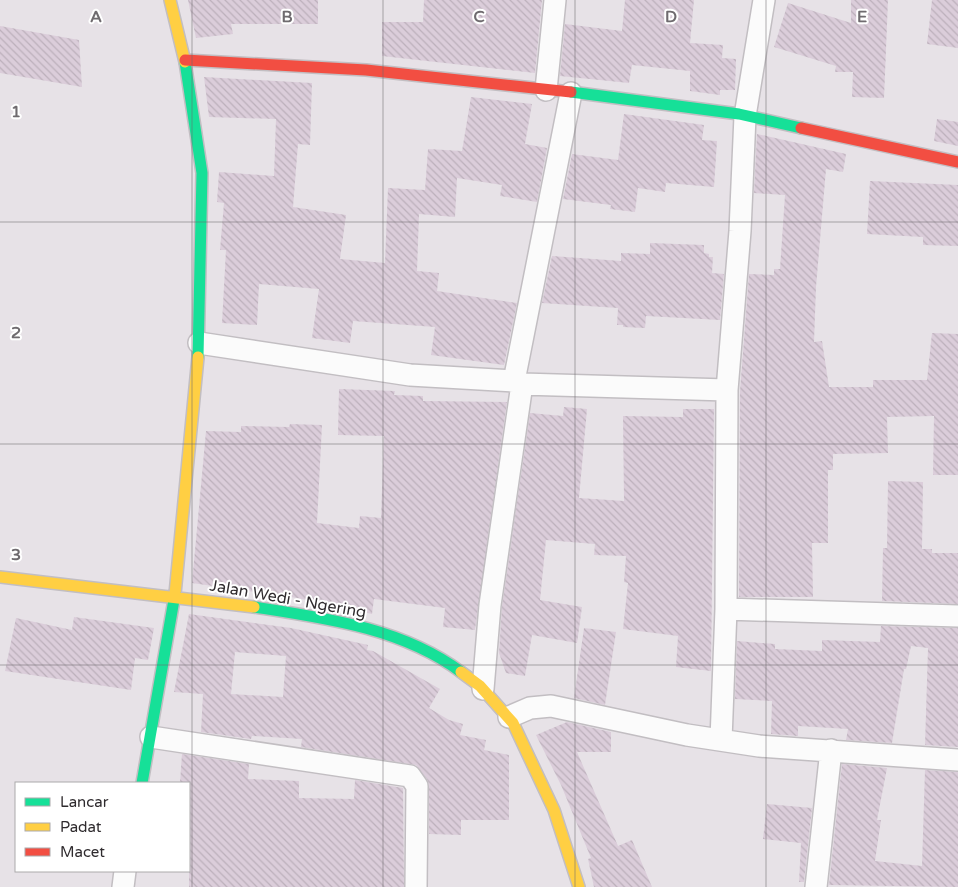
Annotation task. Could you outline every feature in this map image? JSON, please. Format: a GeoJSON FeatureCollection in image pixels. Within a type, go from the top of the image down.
{"type":"FeatureCollection","features":[{"type":"Feature","properties":{"kind":"street"},"geometry":{"type":"LineString","coordinates":[[142,782],[175,597],[199,343],[202,173],[186,60],[170,0]]}},
{"type":"Feature","properties":{"kind":"street"},"geometry":{"type":"LineString","coordinates":[[546,90],[555,0]]}},
{"type":"Feature","properties":{"kind":"street"},"geometry":{"type":"LineString","coordinates":[[721,740],[726,609],[727,390],[740,231],[746,116],[764,0]]}},
{"type":"Feature","properties":{"kind":"street"},"geometry":{"type":"LineString","coordinates":[[186,60],[366,70],[658,102],[746,116],[958,162]]}},
{"type":"Feature","properties":{"kind":"street"},"geometry":{"type":"LineString","coordinates":[[484,689],[490,604],[518,383],[571,93]]}},
{"type":"Feature","properties":{"kind":"street"},"geometry":{"type":"LineString","coordinates":[[199,343],[410,375],[518,383],[727,390]]}},
{"type":"Feature","properties":{"kind":"street","name":"Jalan Wedi - Ngering"},"geometry":{"type":"LineString","coordinates":[[0,578],[175,597],[306,614],[369,628],[428,652],[456,668],[484,689],[509,717],[544,786],[572,860],[579,887]]}},
{"type":"Feature","properties":{"kind":"street"},"geometry":{"type":"LineString","coordinates":[[726,609],[958,616]]}},
{"type":"Feature","properties":{"kind":"street"},"geometry":{"type":"LineString","coordinates":[[509,717],[530,708],[551,706],[759,746],[958,760]]}},
{"type":"Feature","properties":{"kind":"street"},"geometry":{"type":"LineString","coordinates":[[151,736],[410,776],[417,786],[416,887]]}},
{"type":"Feature","properties":{"kind":"street"},"geometry":{"type":"LineString","coordinates":[[816,887],[831,750]]}},
{"type":"Feature","properties":{"kind":"street"},"geometry":{"type":"LineString","coordinates":[[123,887],[125,872]]}},
{"type":"Feature","properties":{"kind":"building"},"geometry":{"type":"Polygon","coordinates":[[[188,0],[318,0],[318,24],[231,24],[233,34],[196,38],[188,0]]]}},
{"type":"Feature","properties":{"kind":"building"},"geometry":{"type":"Polygon","coordinates":[[[424,0],[542,0],[535,73],[382,56],[382,22],[423,22],[424,0]]]}},
{"type":"Feature","properties":{"kind":"building"},"geometry":{"type":"Polygon","coordinates":[[[625,0],[694,0],[690,43],[723,45],[722,58],[736,59],[735,90],[720,90],[720,95],[690,91],[690,71],[632,65],[629,83],[560,76],[565,24],[622,31],[625,0]]]}},
{"type":"Feature","properties":{"kind":"building"},"geometry":{"type":"Polygon","coordinates":[[[851,0],[888,0],[884,98],[852,97],[853,72],[835,72],[836,66],[774,47],[788,3],[851,23],[851,0]]]}},
{"type":"Feature","properties":{"kind":"building"},"geometry":{"type":"Polygon","coordinates":[[[932,0],[958,0],[958,48],[927,44],[932,0]]]}},
{"type":"Feature","properties":{"kind":"building"},"geometry":{"type":"Polygon","coordinates":[[[0,26],[79,40],[82,87],[0,73],[0,26]]]}},
{"type":"Feature","properties":{"kind":"building"},"geometry":{"type":"Polygon","coordinates":[[[204,77],[312,83],[310,145],[298,144],[293,207],[346,215],[340,259],[385,263],[388,188],[425,190],[428,149],[462,151],[471,97],[532,104],[525,144],[547,148],[537,202],[500,196],[502,185],[457,178],[455,217],[419,214],[417,271],[439,273],[437,291],[517,303],[504,365],[431,355],[435,327],[353,321],[350,343],[312,338],[319,289],[259,284],[257,325],[222,323],[226,250],[220,250],[224,203],[217,202],[219,172],[274,176],[276,119],[209,117],[204,77]]]}},
{"type":"Feature","properties":{"kind":"building"},"geometry":{"type":"Polygon","coordinates":[[[624,114],[704,125],[702,140],[717,141],[714,187],[666,183],[665,192],[638,188],[635,212],[610,209],[611,205],[563,199],[572,154],[618,160],[624,114]]]}},
{"type":"Feature","properties":{"kind":"building"},"geometry":{"type":"Polygon","coordinates":[[[937,119],[958,122],[958,146],[934,141],[937,119]]]}},
{"type":"Feature","properties":{"kind":"building"},"geometry":{"type":"Polygon","coordinates":[[[757,134],[846,154],[843,172],[826,169],[816,287],[814,342],[822,341],[829,387],[873,387],[873,380],[927,380],[932,333],[958,334],[958,475],[933,475],[934,416],[887,417],[888,453],[833,454],[833,470],[828,470],[828,543],[812,543],[813,597],[739,597],[740,391],[749,274],[774,275],[774,269],[780,269],[785,195],[754,193],[757,134]]]}},
{"type":"Feature","properties":{"kind":"building"},"geometry":{"type":"Polygon","coordinates":[[[870,181],[958,185],[958,246],[923,245],[923,237],[867,234],[870,181]]]}},
{"type":"Feature","properties":{"kind":"building"},"geometry":{"type":"Polygon","coordinates":[[[650,243],[704,245],[704,253],[709,254],[709,257],[713,257],[712,273],[724,274],[720,320],[646,316],[645,328],[623,327],[623,325],[617,325],[618,308],[542,303],[552,256],[621,261],[621,253],[650,254],[650,243]]]}},
{"type":"Feature","properties":{"kind":"building"},"geometry":{"type":"Polygon","coordinates":[[[339,389],[395,391],[394,395],[423,396],[423,401],[507,402],[475,630],[443,627],[445,608],[374,599],[372,614],[297,598],[192,583],[206,431],[241,432],[241,426],[289,427],[290,424],[322,425],[317,523],[359,528],[360,516],[381,518],[384,436],[338,435],[339,389]]]}},
{"type":"Feature","properties":{"kind":"building"},"geometry":{"type":"Polygon","coordinates":[[[564,407],[587,409],[579,498],[624,501],[623,416],[683,417],[683,409],[714,409],[711,671],[676,667],[678,636],[623,629],[628,583],[624,582],[626,556],[594,555],[595,544],[546,540],[540,600],[582,607],[577,643],[532,635],[525,676],[506,673],[499,653],[502,606],[530,413],[563,416],[564,407]]]}},
{"type":"Feature","properties":{"kind":"building"},"geometry":{"type":"Polygon","coordinates":[[[888,481],[923,482],[922,549],[932,549],[932,553],[958,553],[958,604],[882,601],[883,548],[887,548],[888,481]]]}},
{"type":"Feature","properties":{"kind":"building"},"geometry":{"type":"Polygon","coordinates":[[[189,614],[291,628],[368,645],[367,650],[373,651],[440,689],[429,708],[449,720],[463,724],[460,735],[486,740],[484,750],[509,755],[509,820],[461,820],[461,835],[429,834],[429,786],[427,779],[416,765],[301,747],[302,739],[252,736],[251,739],[201,732],[203,694],[174,692],[189,614]],[[235,652],[231,694],[283,697],[286,656],[235,652]]]}},
{"type":"Feature","properties":{"kind":"building"},"geometry":{"type":"Polygon","coordinates":[[[74,617],[154,628],[148,660],[135,658],[131,690],[5,671],[16,618],[72,630],[74,617]]]}},
{"type":"Feature","properties":{"kind":"building"},"geometry":{"type":"Polygon","coordinates":[[[881,626],[958,628],[958,747],[925,745],[928,648],[911,646],[906,669],[904,669],[892,743],[846,740],[848,729],[798,726],[798,736],[771,734],[772,701],[735,699],[737,641],[775,644],[775,649],[822,651],[822,640],[880,642],[881,626]]]}},
{"type":"Feature","properties":{"kind":"building"},"geometry":{"type":"Polygon","coordinates":[[[584,628],[616,632],[605,705],[574,698],[584,628]]]}},
{"type":"Feature","properties":{"kind":"building"},"geometry":{"type":"Polygon","coordinates":[[[567,722],[611,732],[611,752],[577,752],[618,846],[632,840],[652,887],[594,887],[588,859],[591,858],[561,785],[536,735],[567,722]]]}},
{"type":"Feature","properties":{"kind":"building"},"geometry":{"type":"Polygon","coordinates":[[[182,754],[249,764],[248,779],[299,781],[299,798],[354,799],[355,780],[403,788],[404,887],[189,887],[190,782],[180,782],[182,754]]]}},
{"type":"Feature","properties":{"kind":"building"},"geometry":{"type":"Polygon","coordinates":[[[842,764],[887,768],[877,820],[881,820],[875,861],[922,866],[925,770],[958,772],[958,887],[829,885],[842,764]]]}},
{"type":"Feature","properties":{"kind":"building"},"geometry":{"type":"Polygon","coordinates":[[[767,804],[812,808],[804,882],[799,882],[801,843],[763,839],[767,804]]]}},
{"type":"Feature","properties":{"kind":"traffic: fast"},"geometry":{"type":"LineString","coordinates":[[185,62],[202,173],[198,357]]}},
{"type":"Feature","properties":{"kind":"traffic: fast"},"geometry":{"type":"LineString","coordinates":[[571,92],[739,114],[801,128]]}},
{"type":"Feature","properties":{"kind":"traffic: fast"},"geometry":{"type":"LineString","coordinates":[[142,782],[175,594]]}},
{"type":"Feature","properties":{"kind":"traffic: fast"},"geometry":{"type":"LineString","coordinates":[[254,607],[335,621],[388,635],[438,657],[461,672]]}},
{"type":"Feature","properties":{"kind":"traffic: slow"},"geometry":{"type":"LineString","coordinates":[[170,0],[185,62]]}},
{"type":"Feature","properties":{"kind":"traffic: slow"},"geometry":{"type":"LineString","coordinates":[[175,594],[198,357]]}},
{"type":"Feature","properties":{"kind":"traffic: slow"},"geometry":{"type":"LineString","coordinates":[[0,577],[254,607]]}},
{"type":"Feature","properties":{"kind":"traffic: slow"},"geometry":{"type":"LineString","coordinates":[[461,672],[480,686],[513,723],[554,810],[579,887]]}},
{"type":"Feature","properties":{"kind":"traffic: jam"},"geometry":{"type":"LineString","coordinates":[[185,60],[366,70],[571,92]]}},
{"type":"Feature","properties":{"kind":"traffic: jam"},"geometry":{"type":"LineString","coordinates":[[801,128],[958,162]]}}]}
